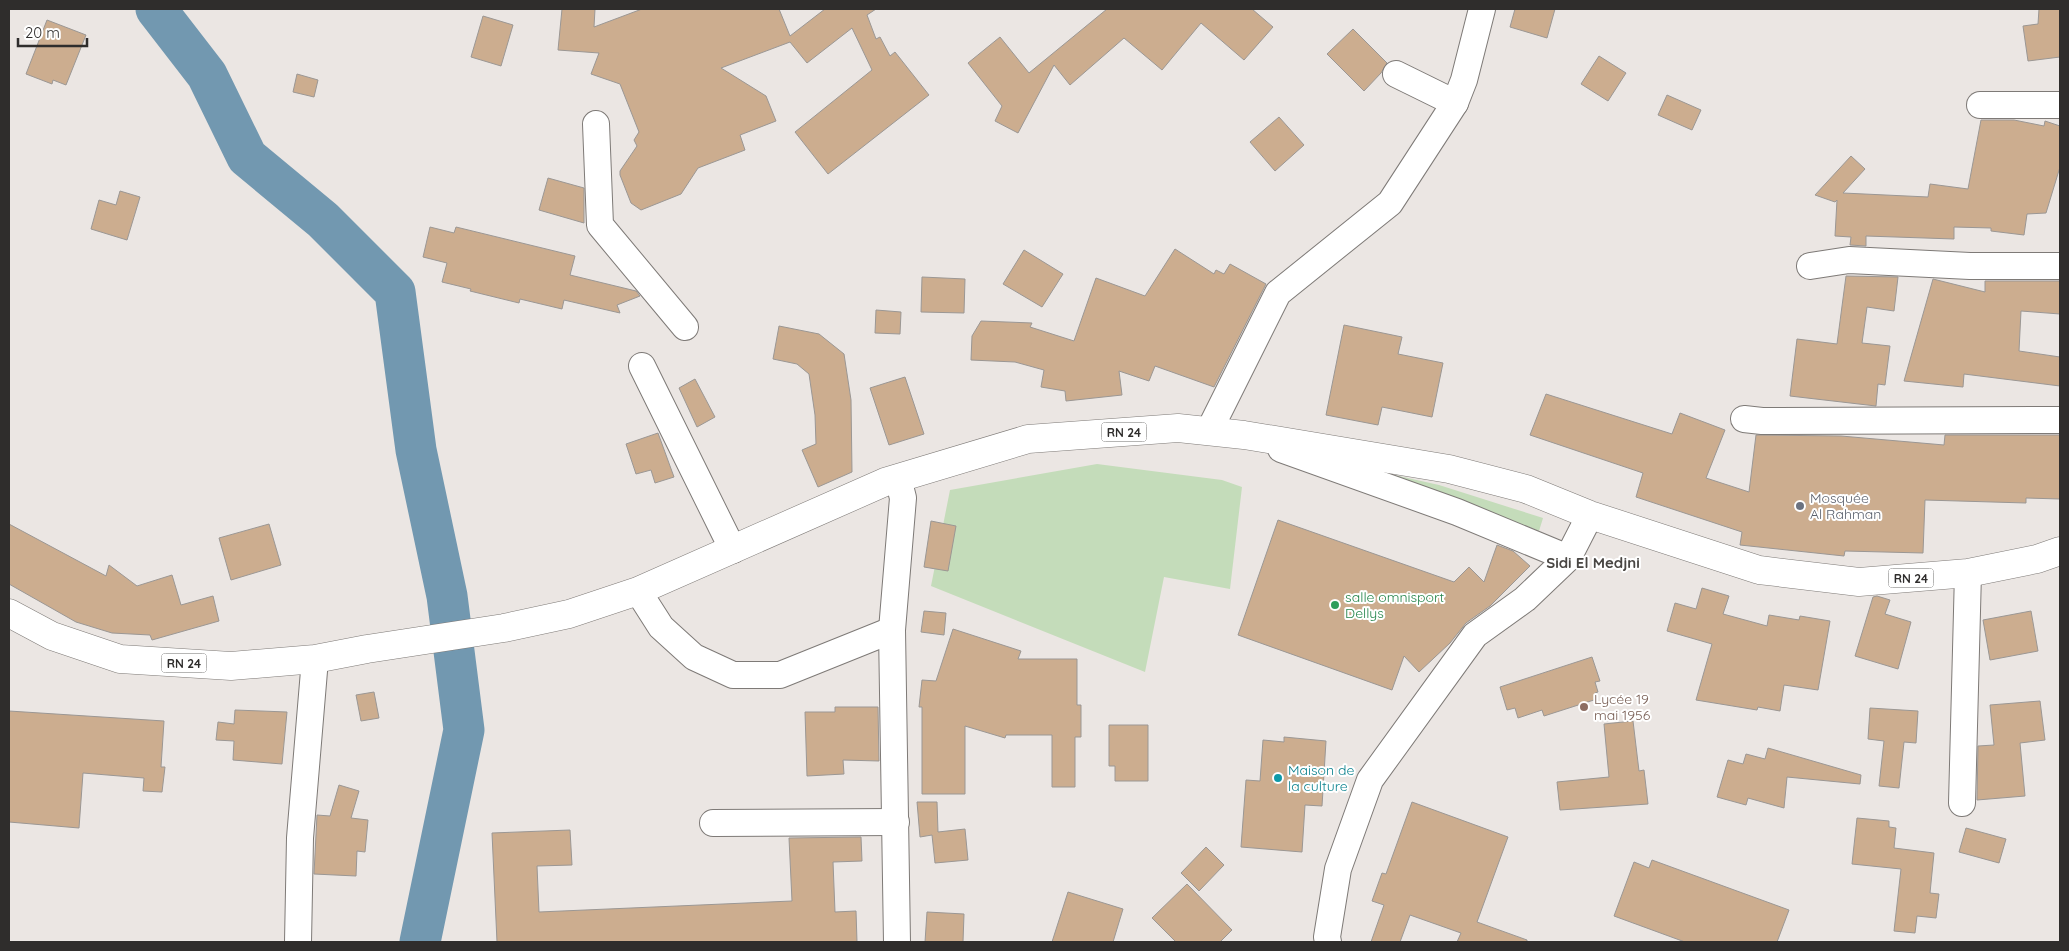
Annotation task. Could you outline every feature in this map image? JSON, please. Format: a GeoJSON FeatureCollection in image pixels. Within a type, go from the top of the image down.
{"type":"FeatureCollection","features":[{"type":"Feature","properties":{"kind":"main road","name":"RN 24"},"geometry":{"type":"LineString","coordinates":[[9,612],[52,636],[120,659],[231,666],[315,660],[367,648],[504,628],[568,614],[638,591],[898,478],[1028,439],[1178,428],[1244,435],[1449,469],[1526,489],[1590,515],[1759,570],[1859,582],[1968,573],[2037,559],[2060,551]]}},
{"type":"Feature","properties":{"kind":"street"},"geometry":{"type":"LineString","coordinates":[[1209,431],[1278,294],[1390,203],[1455,103],[1464,80],[1482,9]]}},
{"type":"Feature","properties":{"kind":"street"},"geometry":{"type":"LineString","coordinates":[[1396,74],[1455,103]]}},
{"type":"Feature","properties":{"kind":"street"},"geometry":{"type":"LineString","coordinates":[[1980,105],[2060,105]]}},
{"type":"Feature","properties":{"kind":"street"},"geometry":{"type":"LineString","coordinates":[[596,124],[600,225],[685,327]]}},
{"type":"Feature","properties":{"kind":"street"},"geometry":{"type":"LineString","coordinates":[[1810,266],[1848,260],[1970,266],[2060,266]]}},
{"type":"Feature","properties":{"kind":"street"},"geometry":{"type":"LineString","coordinates":[[642,366],[733,550]]}},
{"type":"Feature","properties":{"kind":"street"},"geometry":{"type":"LineString","coordinates":[[1744,419],[1781,421],[2060,420]]}},
{"type":"Feature","properties":{"kind":"street"},"geometry":{"type":"LineString","coordinates":[[1244,435],[1457,512],[1568,558]]}},
{"type":"Feature","properties":{"kind":"street"},"geometry":{"type":"LineString","coordinates":[[897,942],[892,630],[903,498],[898,478]]}},
{"type":"Feature","properties":{"kind":"street"},"geometry":{"type":"LineString","coordinates":[[1326,940],[1338,869],[1370,780],[1475,634],[1525,600],[1568,558],[1590,515]]}},
{"type":"Feature","properties":{"kind":"street"},"geometry":{"type":"LineString","coordinates":[[1962,803],[1968,573]]}},
{"type":"Feature","properties":{"kind":"street"},"geometry":{"type":"LineString","coordinates":[[638,591],[661,627],[694,657],[733,674],[780,675],[892,630]]}},
{"type":"Feature","properties":{"kind":"street"},"geometry":{"type":"LineString","coordinates":[[298,942],[300,838],[315,660]]}},
{"type":"Feature","properties":{"kind":"street"},"geometry":{"type":"LineString","coordinates":[[713,823],[896,822]]}},
{"type":"Feature","properties":{"kind":"green space"},"geometry":{"type":"Polygon","coordinates":[[[1097,464],[1222,480],[1242,487],[1230,589],[1164,577],[1145,672],[931,586],[950,490],[1097,464]]]}},
{"type":"Feature","properties":{"kind":"green space"},"geometry":{"type":"Polygon","coordinates":[[[1381,472],[1439,485],[1543,518],[1539,531],[1435,490],[1381,472]]]}},
{"type":"Feature","properties":{"kind":"building"},"geometry":{"type":"Polygon","coordinates":[[[562,9],[595,9],[594,27],[642,9],[779,9],[790,36],[825,9],[876,9],[867,15],[876,39],[880,37],[890,56],[895,52],[929,95],[828,174],[795,132],[872,70],[852,28],[807,63],[790,42],[721,68],[766,96],[776,121],[740,135],[745,150],[698,168],[681,194],[641,210],[631,203],[620,175],[620,171],[637,146],[634,140],[639,132],[620,84],[591,74],[599,53],[558,50],[562,9]]]}},
{"type":"Feature","properties":{"kind":"building"},"geometry":{"type":"Polygon","coordinates":[[[1107,9],[1252,9],[1273,27],[1244,60],[1201,23],[1162,70],[1124,38],[1070,85],[1054,65],[1018,133],[995,121],[1002,106],[968,63],[1000,37],[1029,73],[1107,9]]]}},
{"type":"Feature","properties":{"kind":"building"},"geometry":{"type":"Polygon","coordinates":[[[1515,9],[1555,9],[1547,38],[1510,27],[1515,9]]]}},
{"type":"Feature","properties":{"kind":"building"},"geometry":{"type":"Polygon","coordinates":[[[2039,9],[2060,9],[2060,57],[2028,61],[2023,26],[2038,24],[2039,9]]]}},
{"type":"Feature","properties":{"kind":"building"},"geometry":{"type":"Polygon","coordinates":[[[483,16],[513,25],[501,66],[471,57],[483,16]]]}},
{"type":"Feature","properties":{"kind":"building"},"geometry":{"type":"Polygon","coordinates":[[[47,20],[86,35],[66,85],[53,80],[52,84],[26,74],[47,20]]]}},
{"type":"Feature","properties":{"kind":"building"},"geometry":{"type":"Polygon","coordinates":[[[1353,29],[1387,63],[1381,73],[1364,91],[1327,54],[1353,29]]]}},
{"type":"Feature","properties":{"kind":"building"},"geometry":{"type":"Polygon","coordinates":[[[1599,56],[1626,73],[1608,101],[1581,84],[1599,56]]]}},
{"type":"Feature","properties":{"kind":"building"},"geometry":{"type":"Polygon","coordinates":[[[297,74],[318,80],[314,97],[293,92],[297,74]]]}},
{"type":"Feature","properties":{"kind":"building"},"geometry":{"type":"Polygon","coordinates":[[[1667,95],[1701,110],[1692,130],[1658,115],[1667,95]]]}},
{"type":"Feature","properties":{"kind":"building"},"geometry":{"type":"Polygon","coordinates":[[[1279,117],[1304,145],[1275,171],[1250,142],[1279,117]]]}},
{"type":"Feature","properties":{"kind":"building"},"geometry":{"type":"Polygon","coordinates":[[[1981,120],[2014,120],[2044,126],[2045,121],[2060,126],[2060,167],[2046,213],[2027,214],[2024,235],[1991,231],[1991,228],[1954,227],[1954,239],[1866,236],[1866,246],[1850,245],[1851,237],[1835,236],[1837,200],[1835,202],[1815,195],[1851,156],[1865,169],[1843,193],[1928,197],[1930,184],[1968,189],[1981,120]]]}},
{"type":"Feature","properties":{"kind":"building"},"geometry":{"type":"Polygon","coordinates":[[[548,178],[584,188],[584,223],[539,210],[548,178]]]}},
{"type":"Feature","properties":{"kind":"building"},"geometry":{"type":"Polygon","coordinates":[[[120,191],[140,197],[127,240],[91,229],[99,200],[116,205],[120,191]]]}},
{"type":"Feature","properties":{"kind":"building"},"geometry":{"type":"Polygon","coordinates":[[[430,227],[454,233],[456,227],[575,256],[570,275],[636,291],[640,296],[617,305],[620,313],[564,300],[562,309],[520,299],[519,303],[442,282],[447,263],[423,257],[430,227]]]}},
{"type":"Feature","properties":{"kind":"building"},"geometry":{"type":"Polygon","coordinates":[[[1175,249],[1214,274],[1216,270],[1224,274],[1230,264],[1266,284],[1214,387],[1155,366],[1149,381],[1119,371],[1122,395],[1066,401],[1065,391],[1041,387],[1044,370],[1015,362],[971,360],[972,336],[981,321],[1032,323],[1030,327],[1074,341],[1096,278],[1145,296],[1175,249]]]}},
{"type":"Feature","properties":{"kind":"building"},"geometry":{"type":"Polygon","coordinates":[[[1024,250],[1063,274],[1042,307],[1003,284],[1024,250]]]}},
{"type":"Feature","properties":{"kind":"building"},"geometry":{"type":"Polygon","coordinates":[[[1846,276],[1898,277],[1894,311],[1867,307],[1862,343],[1890,346],[1885,385],[1878,384],[1876,406],[1790,396],[1797,339],[1837,344],[1846,276]]]}},
{"type":"Feature","properties":{"kind":"building"},"geometry":{"type":"Polygon","coordinates":[[[922,277],[965,279],[964,313],[921,312],[922,277]]]}},
{"type":"Feature","properties":{"kind":"building"},"geometry":{"type":"Polygon","coordinates":[[[1933,279],[1985,292],[1985,281],[2060,281],[2060,314],[2021,311],[2019,351],[2060,357],[2060,386],[1964,374],[1963,387],[1904,381],[1933,279]]]}},
{"type":"Feature","properties":{"kind":"building"},"geometry":{"type":"Polygon","coordinates":[[[876,310],[901,312],[900,334],[875,333],[876,310]]]}},
{"type":"Feature","properties":{"kind":"building"},"geometry":{"type":"Polygon","coordinates":[[[1344,325],[1402,337],[1398,354],[1443,363],[1432,417],[1382,407],[1378,425],[1326,415],[1344,325]]]}},
{"type":"Feature","properties":{"kind":"building"},"geometry":{"type":"Polygon","coordinates":[[[779,326],[819,334],[844,354],[851,400],[852,472],[818,487],[802,450],[816,444],[815,415],[809,374],[797,364],[773,359],[779,326]]]}},
{"type":"Feature","properties":{"kind":"building"},"geometry":{"type":"Polygon","coordinates":[[[905,377],[924,434],[889,445],[870,388],[905,377]]]}},
{"type":"Feature","properties":{"kind":"building"},"geometry":{"type":"Polygon","coordinates":[[[695,379],[715,417],[697,427],[679,388],[695,379]]]}},
{"type":"Feature","properties":{"kind":"building"},"geometry":{"type":"Polygon","coordinates":[[[1546,394],[1672,434],[1680,413],[1725,430],[1706,478],[1749,492],[1756,435],[1841,436],[1944,445],[1945,435],[2060,435],[2060,499],[2026,498],[2026,503],[1925,500],[1923,553],[1845,551],[1844,556],[1740,545],[1742,532],[1636,497],[1643,473],[1530,435],[1546,394]]]}},
{"type":"Feature","properties":{"kind":"building"},"geometry":{"type":"Polygon","coordinates":[[[658,433],[674,477],[655,483],[651,470],[636,474],[626,444],[658,433]]]}},
{"type":"Feature","properties":{"kind":"building","name":"salle omnisport Dellys"},"geometry":{"type":"Polygon","coordinates":[[[1278,520],[1454,582],[1469,567],[1484,582],[1497,545],[1513,551],[1530,566],[1490,606],[1466,623],[1450,643],[1419,672],[1404,656],[1392,690],[1238,635],[1278,520]]]}},
{"type":"Feature","properties":{"kind":"building"},"geometry":{"type":"Polygon","coordinates":[[[931,521],[956,526],[948,571],[924,567],[931,521]]]}},
{"type":"Feature","properties":{"kind":"building"},"geometry":{"type":"Polygon","coordinates":[[[9,524],[106,576],[109,565],[137,586],[172,575],[181,605],[213,596],[219,621],[152,640],[150,635],[112,633],[76,622],[9,584],[9,524]]]}},
{"type":"Feature","properties":{"kind":"building"},"geometry":{"type":"Polygon","coordinates":[[[269,524],[281,565],[231,580],[219,538],[269,524]]]}},
{"type":"Feature","properties":{"kind":"building"},"geometry":{"type":"Polygon","coordinates":[[[1702,588],[1729,596],[1723,614],[1767,626],[1769,615],[1799,620],[1800,616],[1830,621],[1818,690],[1784,685],[1780,711],[1758,707],[1757,710],[1696,700],[1712,644],[1667,631],[1675,603],[1696,609],[1702,588]]]}},
{"type":"Feature","properties":{"kind":"building"},"geometry":{"type":"Polygon","coordinates":[[[1877,596],[1890,600],[1885,614],[1911,622],[1898,669],[1855,656],[1873,597],[1877,596]]]}},
{"type":"Feature","properties":{"kind":"building"},"geometry":{"type":"Polygon","coordinates":[[[924,611],[946,613],[944,635],[921,632],[924,611]]]}},
{"type":"Feature","properties":{"kind":"building"},"geometry":{"type":"Polygon","coordinates":[[[2031,611],[2038,651],[1990,660],[1983,620],[2031,611]]]}},
{"type":"Feature","properties":{"kind":"building"},"geometry":{"type":"Polygon","coordinates":[[[953,629],[1021,651],[1018,659],[1077,659],[1077,705],[1081,705],[1081,737],[1075,737],[1075,787],[1052,787],[1052,735],[1006,735],[1005,738],[965,726],[965,794],[922,794],[922,707],[919,707],[922,680],[936,681],[953,629]]]}},
{"type":"Feature","properties":{"kind":"building"},"geometry":{"type":"Polygon","coordinates":[[[1592,657],[1600,681],[1595,682],[1598,692],[1595,693],[1597,699],[1544,716],[1542,710],[1518,718],[1515,708],[1507,710],[1500,687],[1592,657]]]}},
{"type":"Feature","properties":{"kind":"building"},"geometry":{"type":"Polygon","coordinates":[[[374,692],[379,718],[361,721],[356,695],[374,692]]]}},
{"type":"Feature","properties":{"kind":"building"},"geometry":{"type":"Polygon","coordinates":[[[2040,701],[2045,740],[2020,743],[2025,796],[1977,800],[1978,746],[1994,745],[1990,705],[2040,701]]]}},
{"type":"Feature","properties":{"kind":"building"},"geometry":{"type":"Polygon","coordinates":[[[835,707],[878,707],[879,761],[843,760],[844,774],[807,776],[805,712],[835,712],[835,707]]]}},
{"type":"Feature","properties":{"kind":"building"},"geometry":{"type":"Polygon","coordinates":[[[1870,708],[1918,711],[1916,743],[1904,742],[1899,788],[1879,786],[1884,741],[1868,739],[1870,708]]]}},
{"type":"Feature","properties":{"kind":"building"},"geometry":{"type":"Polygon","coordinates":[[[235,710],[287,712],[282,764],[233,760],[234,741],[216,740],[218,722],[234,724],[235,710]]]}},
{"type":"Feature","properties":{"kind":"building"},"geometry":{"type":"Polygon","coordinates":[[[9,711],[164,721],[161,767],[165,767],[162,792],[143,791],[144,778],[83,773],[79,828],[9,822],[9,711]]]}},
{"type":"Feature","properties":{"kind":"building"},"geometry":{"type":"Polygon","coordinates":[[[1633,721],[1639,771],[1644,770],[1648,804],[1560,810],[1557,782],[1609,777],[1604,724],[1633,721]]]}},
{"type":"Feature","properties":{"kind":"building"},"geometry":{"type":"Polygon","coordinates":[[[1109,725],[1148,725],[1148,781],[1115,781],[1115,766],[1109,766],[1109,725]]]}},
{"type":"Feature","properties":{"kind":"building"},"geometry":{"type":"Polygon","coordinates":[[[1284,737],[1326,741],[1322,806],[1305,805],[1302,852],[1241,847],[1246,780],[1260,781],[1263,740],[1284,742],[1284,737]]]}},
{"type":"Feature","properties":{"kind":"building"},"geometry":{"type":"Polygon","coordinates":[[[1768,748],[1861,775],[1860,784],[1787,777],[1784,808],[1748,798],[1746,805],[1717,797],[1728,760],[1743,764],[1746,754],[1765,759],[1768,748]]]}},
{"type":"Feature","properties":{"kind":"building"},"geometry":{"type":"Polygon","coordinates":[[[339,785],[359,791],[351,818],[368,820],[365,852],[357,851],[356,876],[314,874],[317,815],[330,816],[339,785]]]}},
{"type":"Feature","properties":{"kind":"building"},"geometry":{"type":"Polygon","coordinates":[[[917,802],[937,802],[938,832],[965,829],[968,860],[935,863],[932,835],[920,837],[917,802]]]}},
{"type":"Feature","properties":{"kind":"building"},"geometry":{"type":"Polygon","coordinates":[[[1412,802],[1508,837],[1477,922],[1527,940],[1527,942],[1457,942],[1461,933],[1410,915],[1400,942],[1371,942],[1384,905],[1372,901],[1382,873],[1386,874],[1412,802]]]}},
{"type":"Feature","properties":{"kind":"building"},"geometry":{"type":"Polygon","coordinates":[[[1857,818],[1889,821],[1889,827],[1896,828],[1894,848],[1934,853],[1930,893],[1939,894],[1936,918],[1917,916],[1915,933],[1894,931],[1901,869],[1852,864],[1857,818]]]}},
{"type":"Feature","properties":{"kind":"building"},"geometry":{"type":"Polygon","coordinates":[[[1966,828],[2006,839],[1999,863],[1959,852],[1966,828]]]}},
{"type":"Feature","properties":{"kind":"building"},"geometry":{"type":"Polygon","coordinates":[[[570,830],[572,865],[537,866],[539,912],[792,901],[789,838],[861,837],[862,861],[833,862],[835,912],[856,911],[857,942],[497,942],[492,833],[570,830]]]}},
{"type":"Feature","properties":{"kind":"building"},"geometry":{"type":"Polygon","coordinates":[[[1206,847],[1224,865],[1199,891],[1181,873],[1206,847]]]}},
{"type":"Feature","properties":{"kind":"building"},"geometry":{"type":"Polygon","coordinates":[[[1652,860],[1789,910],[1777,942],[1685,942],[1614,916],[1634,862],[1649,868],[1652,860]]]}},
{"type":"Feature","properties":{"kind":"building"},"geometry":{"type":"Polygon","coordinates":[[[1187,884],[1232,930],[1220,942],[1176,942],[1152,918],[1187,884]]]}},
{"type":"Feature","properties":{"kind":"building"},"geometry":{"type":"Polygon","coordinates":[[[1068,892],[1123,909],[1113,942],[1052,942],[1068,892]]]}},
{"type":"Feature","properties":{"kind":"building"},"geometry":{"type":"Polygon","coordinates":[[[927,912],[964,914],[963,942],[925,942],[927,912]]]}},
{"type":"Feature","properties":{"kind":"waterway"},"geometry":{"type":"LineString","coordinates":[[156,9],[207,75],[247,157],[323,220],[395,292],[416,450],[447,596],[464,730],[420,942]]}},
{"type":"Feature","properties":{"kind":"place","name":"Mosquée Al Rahman"},"geometry":{"type":"Point","coordinates":[1800,506]}},
{"type":"Feature","properties":{"kind":"place","name":"salle omnisport Dellys"},"geometry":{"type":"Point","coordinates":[1335,605]}},
{"type":"Feature","properties":{"kind":"place","name":"Lycée 19 mai 1956"},"geometry":{"type":"Point","coordinates":[1584,707]}},
{"type":"Feature","properties":{"kind":"place","name":"Maison de la culture"},"geometry":{"type":"Point","coordinates":[1278,778]}},
{"type":"Feature","properties":{"kind":"district","name":"Sidi El Medjni"},"geometry":{"type":"Point","coordinates":[1593,562]}}]}
